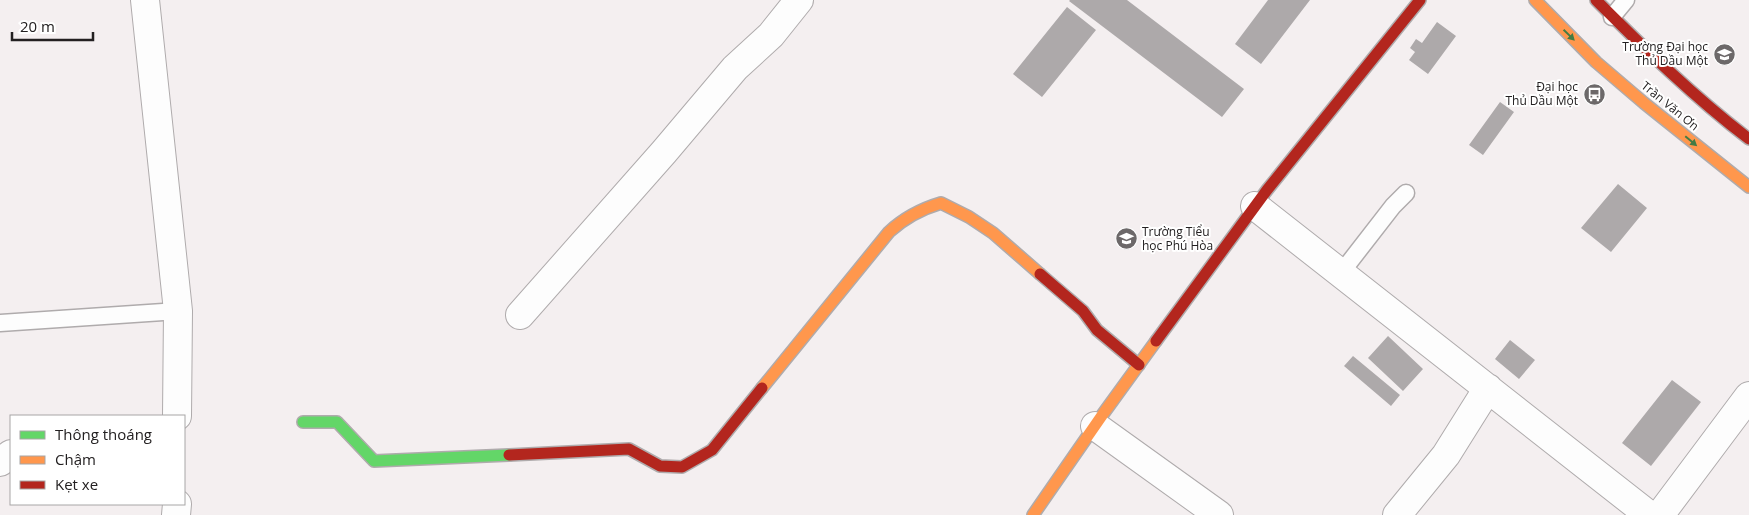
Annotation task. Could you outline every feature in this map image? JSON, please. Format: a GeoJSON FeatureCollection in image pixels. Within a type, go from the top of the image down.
{"type":"FeatureCollection","features":[{"type":"Feature","properties":{"kind":"street"},"geometry":{"type":"LineString","coordinates":[[145,0],[178,311],[177,415]]}},
{"type":"Feature","properties":{"kind":"street"},"geometry":{"type":"LineString","coordinates":[[520,315],[664,152],[735,68],[770,35],[799,0]]}},
{"type":"Feature","properties":{"kind":"street"},"geometry":{"type":"LineString","coordinates":[[1033,515],[1095,426],[1255,206],[1420,0]]}},
{"type":"Feature","properties":{"kind":"street","name":"Trần Văn Ơn"},"geometry":{"type":"LineString","coordinates":[[1535,0],[1603,68],[1749,187]]}},
{"type":"Feature","properties":{"kind":"street","name":"Trần Văn Ơn"},"geometry":{"type":"LineString","coordinates":[[1596,0],[1718,116],[1749,139]]}},
{"type":"Feature","properties":{"kind":"street"},"geometry":{"type":"LineString","coordinates":[[303,422],[337,422],[374,461],[629,449],[660,466],[682,466],[712,450],[865,262],[878,242],[905,217],[924,208],[942,203],[993,233],[1082,311],[1097,330],[1139,365]]}},
{"type":"Feature","properties":{"kind":"street"},"geometry":{"type":"LineString","coordinates":[[1255,206],[1649,515]]}},
{"type":"Feature","properties":{"kind":"street"},"geometry":{"type":"LineString","coordinates":[[1397,515],[1446,455],[1488,388]]}},
{"type":"Feature","properties":{"kind":"street"},"geometry":{"type":"LineString","coordinates":[[1660,515],[1749,396]]}},
{"type":"Feature","properties":{"kind":"street"},"geometry":{"type":"LineString","coordinates":[[1095,426],[1219,515]]}},
{"type":"Feature","properties":{"kind":"lane"},"geometry":{"type":"LineString","coordinates":[[1612,17],[1626,0]]}},
{"type":"Feature","properties":{"kind":"lane"},"geometry":{"type":"LineString","coordinates":[[1341,273],[1406,193]]}},
{"type":"Feature","properties":{"kind":"lane"},"geometry":{"type":"LineString","coordinates":[[0,323],[178,311]]}},
{"type":"Feature","properties":{"kind":"building"},"geometry":{"type":"Polygon","coordinates":[[[1070,0],[1127,0],[1244,89],[1222,117],[1070,0]]]}},
{"type":"Feature","properties":{"kind":"building"},"geometry":{"type":"Polygon","coordinates":[[[1268,0],[1310,0],[1261,64],[1235,44],[1268,0]]]}},
{"type":"Feature","properties":{"kind":"building"},"geometry":{"type":"Polygon","coordinates":[[[1067,7],[1096,30],[1042,97],[1013,74],[1067,7]]]}},
{"type":"Feature","properties":{"kind":"building"},"geometry":{"type":"Polygon","coordinates":[[[1437,22],[1456,36],[1428,74],[1409,60],[1415,52],[1410,48],[1416,39],[1422,43],[1437,22]]]}},
{"type":"Feature","properties":{"kind":"building"},"geometry":{"type":"Polygon","coordinates":[[[1500,102],[1514,112],[1483,155],[1469,145],[1500,102]]]}},
{"type":"Feature","properties":{"kind":"building"},"geometry":{"type":"Polygon","coordinates":[[[1618,184],[1647,208],[1611,252],[1581,228],[1618,184]]]}},
{"type":"Feature","properties":{"kind":"building"},"geometry":{"type":"Polygon","coordinates":[[[1388,336],[1423,369],[1403,391],[1368,358],[1388,336]]]}},
{"type":"Feature","properties":{"kind":"building"},"geometry":{"type":"Polygon","coordinates":[[[1510,340],[1535,360],[1519,379],[1495,359],[1510,340]]]}},
{"type":"Feature","properties":{"kind":"building"},"geometry":{"type":"Polygon","coordinates":[[[1353,356],[1400,395],[1391,406],[1344,366],[1353,356]]]}},
{"type":"Feature","properties":{"kind":"building"},"geometry":{"type":"Polygon","coordinates":[[[1672,380],[1701,402],[1651,466],[1622,443],[1672,380]]]}},
{"type":"Feature","properties":{"kind":"traffic: fast"},"geometry":{"type":"LineString","coordinates":[[303,422],[337,422],[374,461],[509,455]]}},
{"type":"Feature","properties":{"kind":"traffic: slow"},"geometry":{"type":"LineString","coordinates":[[1535,0],[1596,62],[1749,187]]}},
{"type":"Feature","properties":{"kind":"traffic: slow"},"geometry":{"type":"LineString","coordinates":[[762,388],[889,232],[907,218],[927,208],[941,203],[969,217],[993,233],[1040,274]]}},
{"type":"Feature","properties":{"kind":"traffic: slow"},"geometry":{"type":"LineString","coordinates":[[1033,515],[1156,341]]}},
{"type":"Feature","properties":{"kind":"traffic: jam"},"geometry":{"type":"LineString","coordinates":[[1156,341],[1267,190],[1420,0]]}},
{"type":"Feature","properties":{"kind":"traffic: jam"},"geometry":{"type":"LineString","coordinates":[[1596,0],[1689,89],[1749,139]]}},
{"type":"Feature","properties":{"kind":"traffic: jam"},"geometry":{"type":"LineString","coordinates":[[1040,274],[1083,311],[1097,330],[1139,365]]}},
{"type":"Feature","properties":{"kind":"traffic: jam"},"geometry":{"type":"LineString","coordinates":[[509,455],[629,449],[660,466],[682,467],[712,450],[762,388]]}},
{"type":"Feature","properties":{"kind":"place","name":"Trường Đại học Thủ Dầu Một"},"geometry":{"type":"Point","coordinates":[1724,54]}},
{"type":"Feature","properties":{"kind":"place","name":"Đại học Thủ Dầu Một"},"geometry":{"type":"Point","coordinates":[1594,94]}},
{"type":"Feature","properties":{"kind":"place","name":"Trường Tiểu học Phú Hòa"},"geometry":{"type":"Point","coordinates":[1126,239]}}]}
